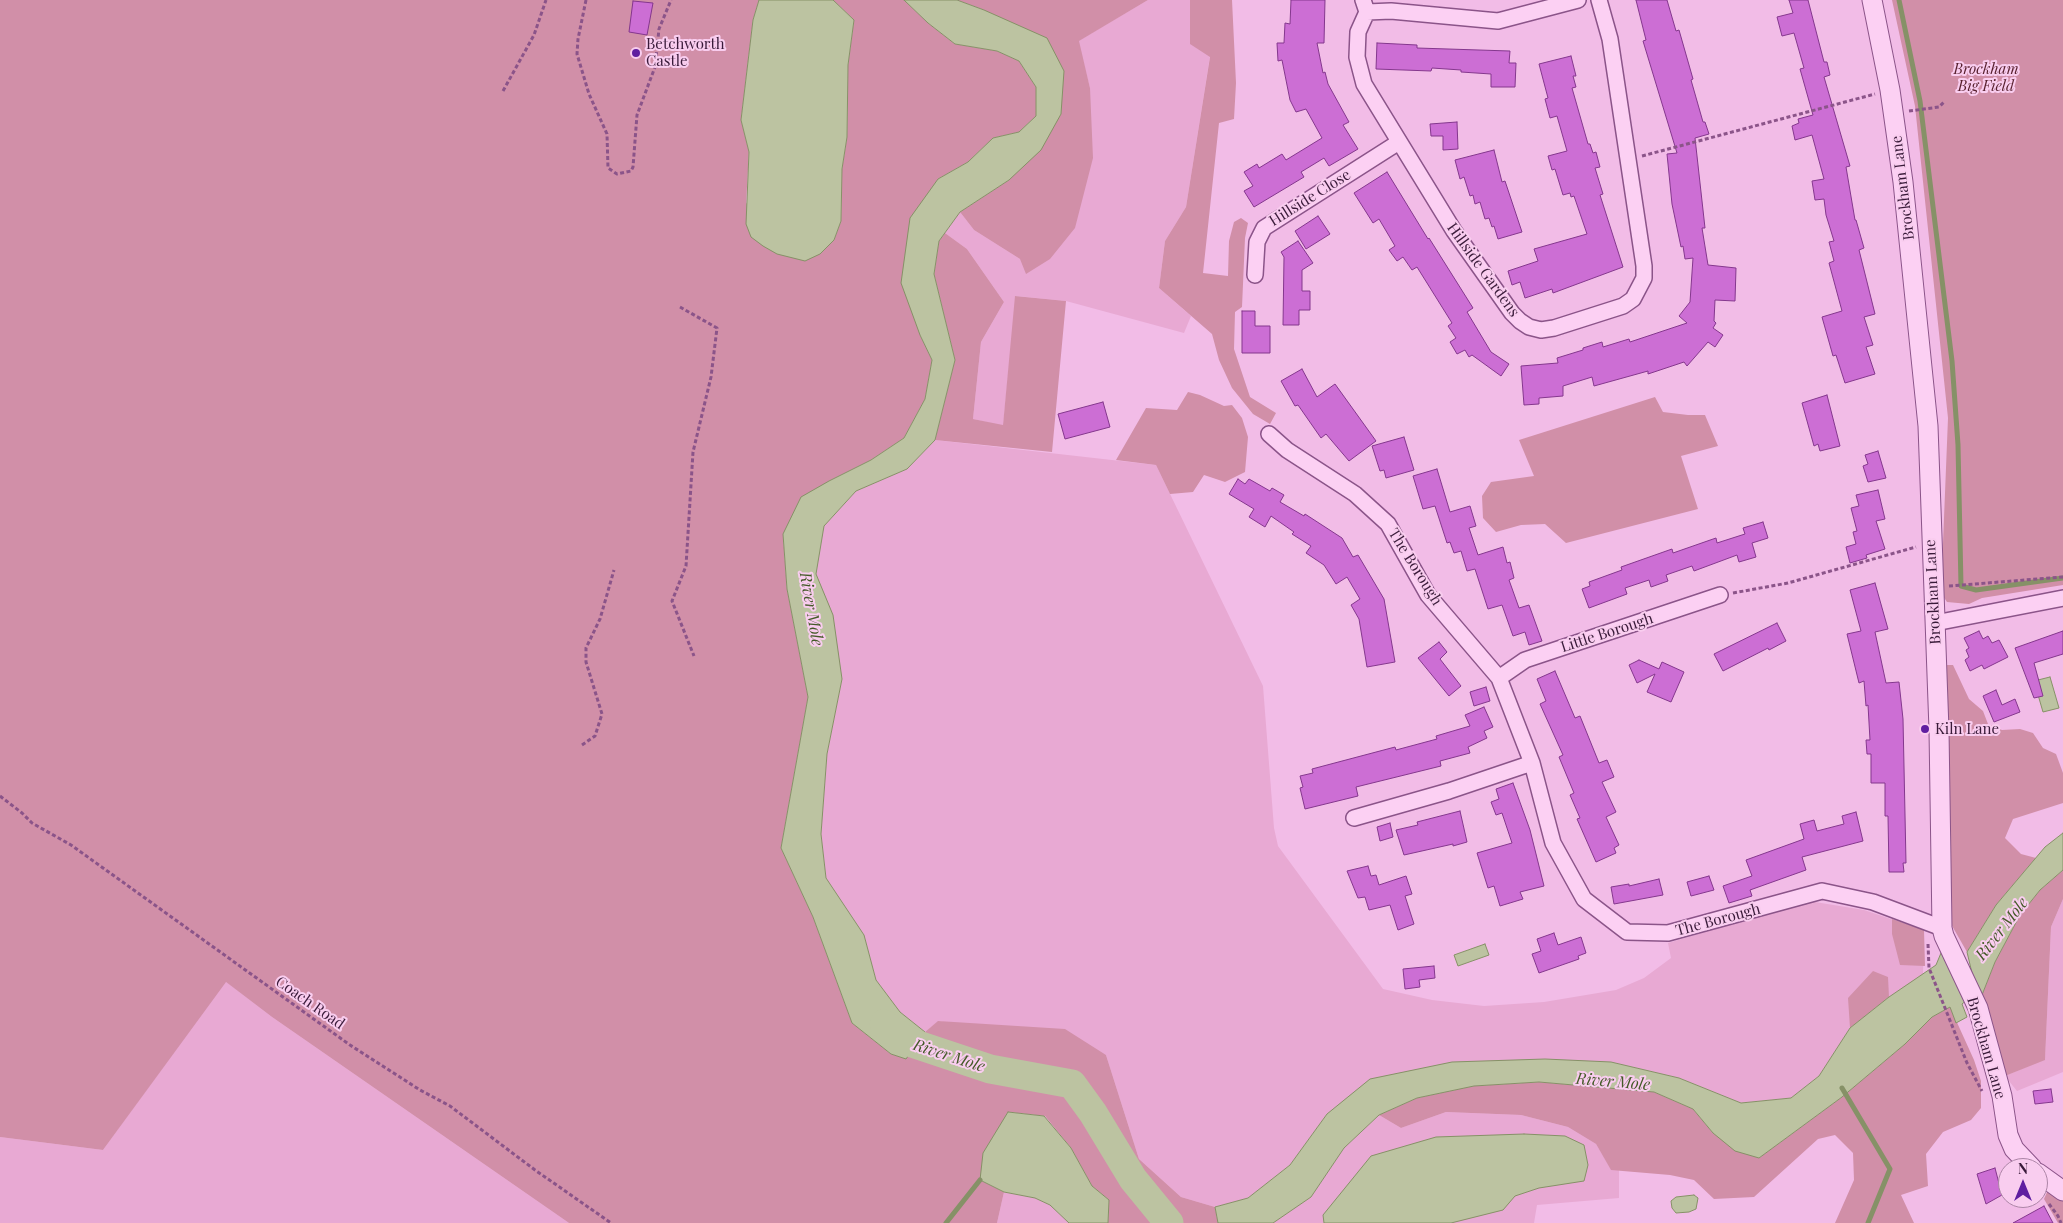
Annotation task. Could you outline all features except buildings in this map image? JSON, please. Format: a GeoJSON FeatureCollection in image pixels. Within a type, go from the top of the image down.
{"type":"FeatureCollection","features":[{"type":"Feature","properties":{"kind":"street"},"geometry":{"type":"LineString","coordinates":[[1365,6],[1391,11],[1498,21],[1578,0]]}},
{"type":"Feature","properties":{"kind":"street","name":"Hillside Gardens"},"geometry":{"type":"LineString","coordinates":[[1365,6],[1358,32],[1356,57],[1364,84],[1454,231],[1512,312],[1529,327],[1541,330],[1554,328],[1623,306],[1633,299],[1640,289],[1644,278],[1644,266],[1610,39],[1599,0]]}},
{"type":"Feature","properties":{"kind":"street","name":"Brockham Lane"},"geometry":{"type":"LineString","coordinates":[[1872,0],[1890,90],[1904,192],[1928,426],[1943,932],[1978,1008],[2002,1096],[2008,1135],[2014,1149],[2023,1158]]}},
{"type":"Feature","properties":{"kind":"street","name":"Hillside Close"},"geometry":{"type":"LineString","coordinates":[[1255,275],[1257,242],[1264,228],[1399,142]]}},
{"type":"Feature","properties":{"kind":"street","name":"The Borough"},"geometry":{"type":"LineString","coordinates":[[1269,434],[1287,450],[1355,494],[1388,524],[1428,595],[1499,678],[1532,763],[1553,843],[1584,899],[1627,932],[1668,933],[1822,891],[1873,902],[1943,932]]}},
{"type":"Feature","properties":{"kind":"street","name":"Little Borough"},"geometry":{"type":"LineString","coordinates":[[1499,678],[1525,660],[1720,595]]}},
{"type":"Feature","properties":{"kind":"street"},"geometry":{"type":"LineString","coordinates":[[1935,624],[2063,598]]}},
{"type":"Feature","properties":{"kind":"street"},"geometry":{"type":"LineString","coordinates":[[1354,818],[1449,791],[1532,763]]}},
{"type":"Feature","properties":{"kind":"street"},"geometry":{"type":"LineString","coordinates":[[2048,1181],[2063,1191]]}},
{"type":"Feature","properties":{"kind":"path"},"geometry":{"type":"LineString","coordinates":[[503,91],[534,35],[546,0]]}},
{"type":"Feature","properties":{"kind":"path"},"geometry":{"type":"LineString","coordinates":[[586,0],[577,54],[589,94],[607,134],[608,168],[618,174],[631,172],[633,167],[638,110],[655,67],[659,29],[671,0]]}},
{"type":"Feature","properties":{"kind":"path"},"geometry":{"type":"LineString","coordinates":[[1627,160],[1890,90]]}},
{"type":"Feature","properties":{"kind":"path"},"geometry":{"type":"LineString","coordinates":[[1915,110],[1939,107],[1944,102]]}},
{"type":"Feature","properties":{"kind":"path"},"geometry":{"type":"LineString","coordinates":[[680,306],[718,328],[712,376],[693,452],[686,566],[672,601],[694,656]]}},
{"type":"Feature","properties":{"kind":"path"},"geometry":{"type":"LineString","coordinates":[[1720,595],[1788,583],[1931,543]]}},
{"type":"Feature","properties":{"kind":"path"},"geometry":{"type":"LineString","coordinates":[[582,745],[595,736],[602,714],[586,662],[586,648],[600,619],[614,570]]}},
{"type":"Feature","properties":{"kind":"path"},"geometry":{"type":"LineString","coordinates":[[1954,585],[2063,577]]}},
{"type":"Feature","properties":{"kind":"path","name":"Coach Road"},"geometry":{"type":"LineString","coordinates":[[0,796],[32,823],[71,845],[350,1045],[420,1090],[450,1106],[535,1170],[611,1223]]}},
{"type":"Feature","properties":{"kind":"path"},"geometry":{"type":"LineString","coordinates":[[1929,968],[1946,1012]]}},
{"type":"Feature","properties":{"kind":"path"},"geometry":{"type":"LineString","coordinates":[[2048,1202],[2062,1222]]}},
{"type":"Feature","properties":{"kind":"shaded area"},"geometry":{"type":"Polygon","coordinates":[[[1148,0],[1190,0],[1190,43],[1210,56],[1186,207],[1165,241],[1159,288],[1191,316],[1184,333],[1066,301],[1016,296],[1003,426],[973,419],[981,342],[1004,302],[967,249],[945,233],[960,212],[974,230],[1020,259],[1090,88],[1078,41],[1148,0]]]}},
{"type":"Feature","properties":{"kind":"shaded area"},"geometry":{"type":"Polygon","coordinates":[[[935,440],[1156,465],[1263,686],[1274,828],[1278,846],[1383,989],[1432,1000],[1484,1006],[1544,1002],[1616,990],[1644,978],[1671,958],[1668,943],[1809,901],[1864,910],[1924,930],[1923,975],[1889,997],[1850,1028],[1819,1076],[1791,1098],[1741,1103],[1679,1078],[1611,1062],[1327,1114],[1290,1165],[1248,1198],[1215,1207],[1181,1197],[1139,1159],[1106,1055],[939,1021],[925,1032],[900,1012],[876,980],[864,935],[826,878],[821,834],[827,754],[842,679],[816,574],[824,526],[856,491],[907,469],[935,440]]]}},
{"type":"Feature","properties":{"kind":"shaded area"},"geometry":{"type":"Polygon","coordinates":[[[2063,899],[2063,1072],[2017,1091],[2005,1076],[2045,1059],[2051,927],[2063,899]]]}},
{"type":"Feature","properties":{"kind":"shaded area"},"geometry":{"type":"Polygon","coordinates":[[[225,981],[272,1017],[569,1223],[0,1223],[0,1137],[103,1150],[225,981]]]}},
{"type":"Feature","properties":{"kind":"shaded area"},"geometry":{"type":"Polygon","coordinates":[[[1446,1112],[1521,1115],[1568,1127],[1596,1144],[1611,1169],[1619,1170],[1619,1198],[1537,1205],[1534,1223],[1273,1223],[1311,1197],[1344,1148],[1379,1115],[1401,1128],[1446,1112]]]}},
{"type":"Feature","properties":{"kind":"shaded area"},"geometry":{"type":"Polygon","coordinates":[[[1004,1192],[1035,1198],[1050,1205],[1069,1223],[997,1223],[1004,1192]]]}},
{"type":"Feature","properties":{"kind":"green space"},"geometry":{"type":"Polygon","coordinates":[[[0,0],[759,0],[753,20],[741,120],[749,152],[746,203],[820,254],[834,240],[841,221],[842,169],[847,137],[848,65],[854,20],[833,0],[904,0],[928,23],[955,44],[997,51],[1019,61],[1036,87],[1036,116],[1019,132],[993,138],[968,162],[938,179],[920,335],[932,360],[925,399],[904,438],[871,460],[829,481],[783,534],[787,589],[808,697],[781,848],[813,917],[852,1023],[891,1054],[906,1058],[925,1032],[938,1021],[1065,1029],[1106,1055],[1139,1159],[1181,1197],[1215,1207],[1218,1223],[1108,1223],[1109,1200],[1092,1186],[1071,1148],[1045,1116],[1008,1112],[980,1180],[1004,1192],[997,1223],[569,1223],[272,1017],[226,982],[103,1150],[0,1137],[0,0]]]}},
{"type":"Feature","properties":{"kind":"green space"},"geometry":{"type":"Polygon","coordinates":[[[957,0],[1148,0],[1079,41],[1090,88],[1093,158],[1075,228],[1050,259],[1026,274],[1020,259],[974,230],[960,212],[1009,180],[1061,114],[984,10],[957,0]]]}},
{"type":"Feature","properties":{"kind":"green space"},"geometry":{"type":"Polygon","coordinates":[[[1190,0],[1232,0],[1236,83],[1234,119],[1219,123],[1203,273],[1228,276],[1229,241],[1234,222],[1241,218],[1248,223],[1245,238],[1242,307],[1235,312],[1234,349],[1250,397],[1276,413],[1270,424],[1253,414],[1232,388],[1219,360],[1212,334],[1159,288],[1165,241],[1186,207],[1210,57],[1190,44],[1190,0]]]}},
{"type":"Feature","properties":{"kind":"green space","name":"Brockham Big Field"},"geometry":{"type":"Polygon","coordinates":[[[1892,0],[2063,0],[2063,585],[1982,598],[1969,604],[1947,602],[1941,593],[1948,418],[1915,106],[1892,0]]]}},
{"type":"Feature","properties":{"kind":"green space"},"geometry":{"type":"Polygon","coordinates":[[[945,233],[967,249],[1004,302],[981,342],[973,419],[1003,425],[1015,296],[1066,301],[1052,452],[935,440],[955,360],[934,274],[939,241],[945,233]]]}},
{"type":"Feature","properties":{"kind":"green space"},"geometry":{"type":"Polygon","coordinates":[[[1188,392],[1200,395],[1224,406],[1232,405],[1242,418],[1248,437],[1245,472],[1225,482],[1204,475],[1193,492],[1170,494],[1156,465],[1116,460],[1146,408],[1177,410],[1188,392]]]}},
{"type":"Feature","properties":{"kind":"green space"},"geometry":{"type":"Polygon","coordinates":[[[1655,397],[1663,412],[1705,415],[1718,446],[1681,456],[1698,509],[1566,543],[1545,524],[1521,525],[1496,532],[1483,518],[1482,496],[1491,482],[1534,476],[1519,440],[1655,397]]]}},
{"type":"Feature","properties":{"kind":"green space"},"geometry":{"type":"Polygon","coordinates":[[[1945,665],[1953,665],[1969,699],[1983,711],[1988,724],[2002,730],[2020,729],[2033,733],[2043,748],[2056,754],[2063,773],[2063,803],[2013,819],[2005,838],[2021,854],[2036,858],[1996,905],[1967,952],[1951,924],[1945,665]]]}},
{"type":"Feature","properties":{"kind":"green space"},"geometry":{"type":"Polygon","coordinates":[[[2063,870],[2063,899],[2051,927],[2045,1060],[2005,1076],[1980,1000],[1995,962],[2020,915],[2040,890],[2063,870]]]}},
{"type":"Feature","properties":{"kind":"green space"},"geometry":{"type":"Polygon","coordinates":[[[1892,919],[1924,930],[1925,966],[1900,965],[1892,934],[1892,919]]]}},
{"type":"Feature","properties":{"kind":"green space"},"geometry":{"type":"Polygon","coordinates":[[[1873,971],[1888,977],[1889,997],[1850,1028],[1848,998],[1873,971]]]}},
{"type":"Feature","properties":{"kind":"green space"},"geometry":{"type":"Polygon","coordinates":[[[1950,1007],[1974,1060],[1981,1081],[1981,1108],[1971,1120],[1943,1132],[1926,1154],[1928,1186],[1901,1195],[1914,1223],[1835,1223],[1854,1180],[1853,1153],[1835,1135],[1818,1139],[1754,1197],[1714,1199],[1694,1180],[1670,1175],[1611,1170],[1596,1144],[1568,1127],[1521,1115],[1446,1112],[1401,1128],[1379,1115],[1417,1098],[1474,1086],[1539,1082],[1654,1092],[1693,1109],[1713,1133],[1759,1158],[1842,1097],[1905,1044],[1932,1017],[1950,1007]]]}},
{"type":"Feature","properties":{"kind":"green space"},"geometry":{"type":"Polygon","coordinates":[[[2048,1190],[2063,1199],[2063,1223],[2058,1223],[2048,1206],[2048,1190]]]}},
{"type":"Feature","properties":{"kind":"water"},"geometry":{"type":"Polygon","coordinates":[[[759,0],[833,0],[854,20],[848,65],[847,137],[842,169],[841,221],[834,240],[820,254],[805,261],[777,254],[763,246],[751,237],[746,224],[749,152],[741,120],[753,20],[759,0]]]}},
{"type":"Feature","properties":{"kind":"water"},"geometry":{"type":"Polygon","coordinates":[[[904,0],[957,0],[984,10],[1047,38],[1064,71],[1061,114],[1041,150],[1009,180],[960,212],[939,241],[934,274],[955,360],[935,440],[907,469],[856,491],[824,526],[816,574],[833,615],[842,679],[827,754],[821,834],[826,878],[864,935],[876,980],[900,1012],[925,1032],[906,1059],[891,1054],[852,1023],[813,917],[781,848],[808,697],[787,589],[783,534],[801,497],[871,460],[904,438],[925,399],[932,360],[920,335],[901,283],[910,218],[938,179],[968,162],[993,138],[1019,132],[1036,116],[1036,87],[1019,61],[997,51],[955,44],[928,23],[904,0]]]}},
{"type":"Feature","properties":{"kind":"water"},"geometry":{"type":"Polygon","coordinates":[[[2050,677],[2059,708],[2043,712],[2034,681],[2050,677]]]}},
{"type":"Feature","properties":{"kind":"water"},"geometry":{"type":"Polygon","coordinates":[[[2063,833],[2063,870],[2040,890],[2020,915],[1995,962],[1980,1000],[1967,952],[1996,905],[2045,847],[2063,833]]]}},
{"type":"Feature","properties":{"kind":"water"},"geometry":{"type":"Polygon","coordinates":[[[1485,944],[1489,955],[1458,966],[1454,955],[1485,944]]]}},
{"type":"Feature","properties":{"kind":"water"},"geometry":{"type":"Polygon","coordinates":[[[1941,953],[1948,959],[1968,999],[1962,1004],[1967,1017],[1956,1023],[1950,1007],[1932,1017],[1905,1044],[1842,1097],[1759,1158],[1735,1151],[1713,1133],[1693,1109],[1654,1092],[1539,1082],[1474,1086],[1417,1098],[1379,1115],[1344,1148],[1311,1197],[1273,1223],[1218,1223],[1215,1207],[1248,1198],[1290,1165],[1327,1114],[1370,1079],[1452,1062],[1545,1059],[1611,1062],[1679,1078],[1741,1103],[1791,1098],[1819,1076],[1850,1028],[1889,997],[1936,965],[1941,953]]]}},
{"type":"Feature","properties":{"kind":"water"},"geometry":{"type":"Polygon","coordinates":[[[1008,1112],[1044,1116],[1071,1148],[1092,1186],[1109,1200],[1108,1223],[1069,1223],[1050,1205],[1035,1198],[1004,1192],[980,1180],[983,1153],[1008,1112]]]}},
{"type":"Feature","properties":{"kind":"water"},"geometry":{"type":"Polygon","coordinates":[[[1524,1134],[1565,1136],[1584,1145],[1588,1165],[1584,1181],[1539,1188],[1515,1196],[1503,1210],[1451,1223],[1324,1223],[1323,1215],[1371,1156],[1436,1137],[1524,1134]]]}},
{"type":"Feature","properties":{"kind":"water"},"geometry":{"type":"Polygon","coordinates":[[[1694,1195],[1698,1198],[1696,1209],[1689,1212],[1676,1213],[1672,1208],[1671,1201],[1676,1197],[1694,1195]]]}},
{"type":"Feature","properties":{"kind":"waterway"},"geometry":{"type":"LineString","coordinates":[[1899,0],[1920,101],[1952,361],[1958,445],[1961,586],[1976,590],[2063,578]]}},
{"type":"Feature","properties":{"kind":"waterway","name":"River Mole"},"geometry":{"type":"LineString","coordinates":[[884,1024],[906,1041],[990,1069],[1072,1084],[1093,1113],[1133,1179],[1169,1223]]}},
{"type":"Feature","properties":{"kind":"waterway"},"geometry":{"type":"LineString","coordinates":[[1842,1088],[1890,1169],[1868,1223]]}},
{"type":"Feature","properties":{"kind":"waterway"},"geometry":{"type":"LineString","coordinates":[[946,1223],[980,1180]]}},
{"type":"Feature","properties":{"kind":"place","name":"Betchworth Castle"},"geometry":{"type":"Point","coordinates":[636,53]}},
{"type":"Feature","properties":{"kind":"place","name":"Kiln Lane"},"geometry":{"type":"Point","coordinates":[1925,729]}}]}
